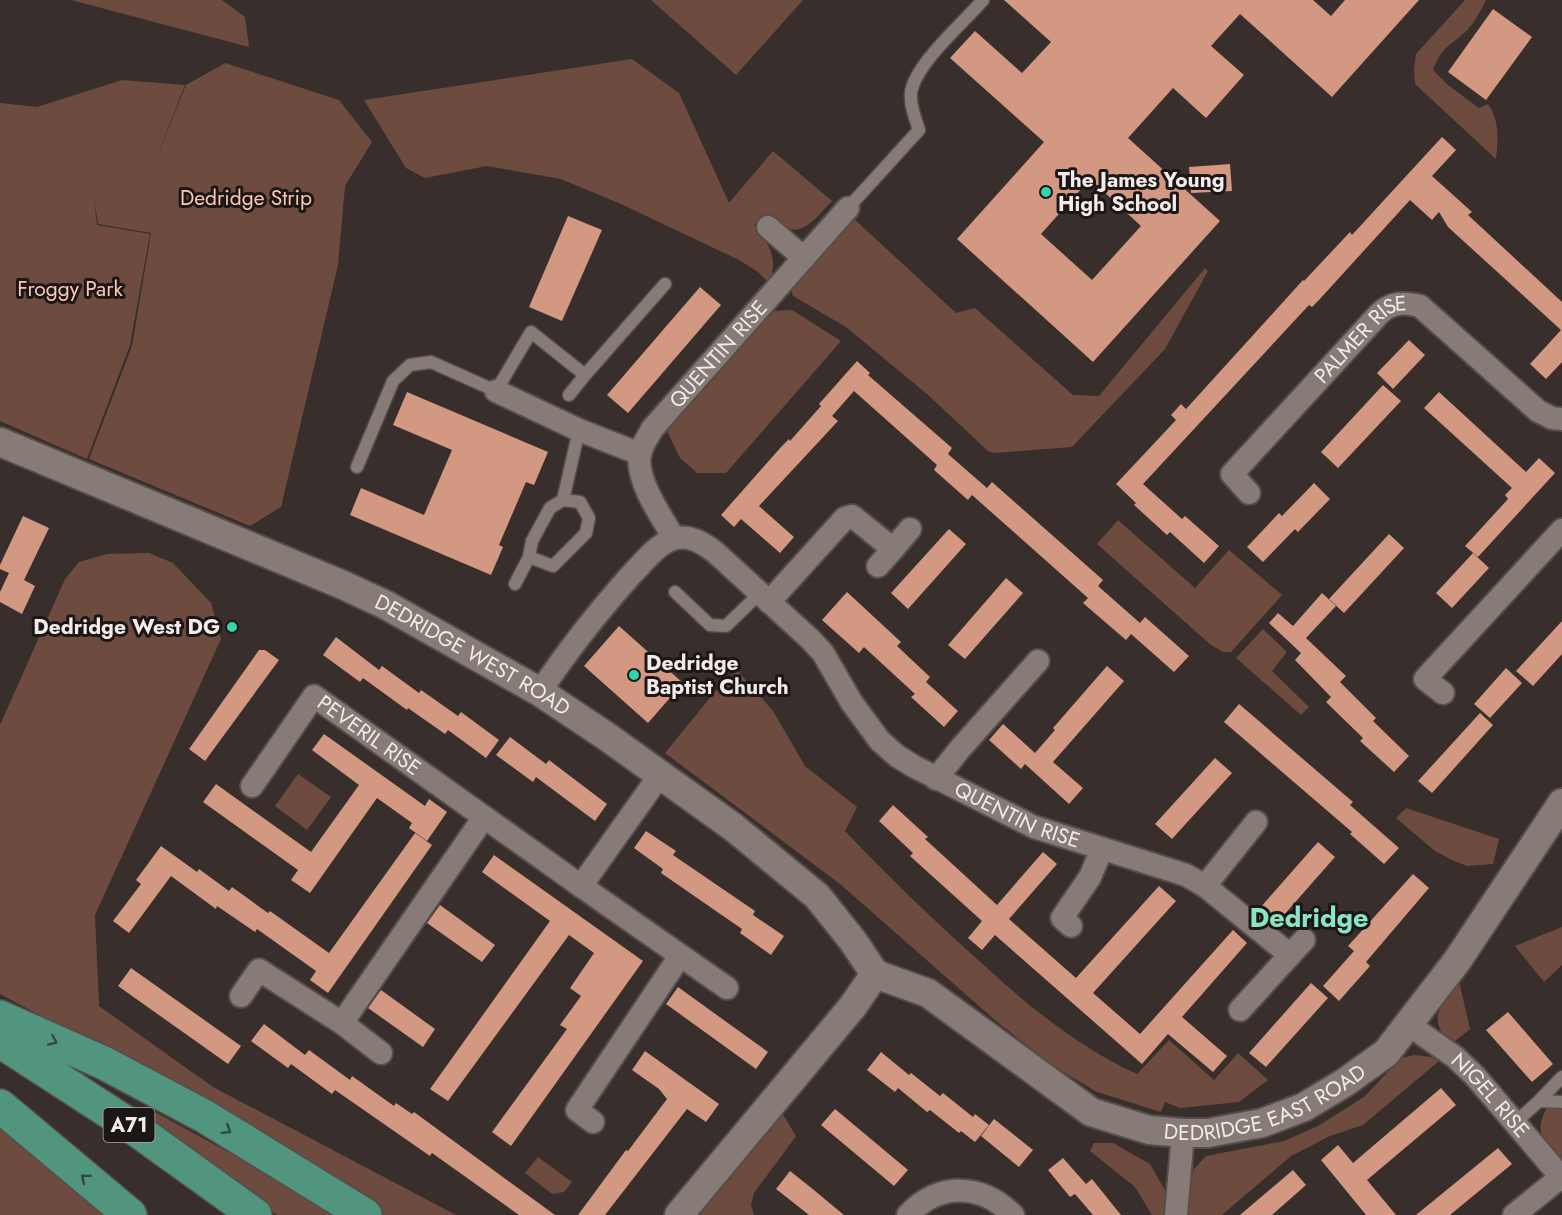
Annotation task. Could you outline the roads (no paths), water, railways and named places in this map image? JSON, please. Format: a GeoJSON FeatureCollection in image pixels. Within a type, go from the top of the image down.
{"type":"FeatureCollection","features":[{"type":"Feature","properties":{"kind":"main road"},"geometry":{"type":"LineString","coordinates":[[0,1017],[104,1064],[204,1116],[365,1215]]}},
{"type":"Feature","properties":{"kind":"main road","name":"A71"},"geometry":{"type":"LineString","coordinates":[[0,1041],[134,1128],[255,1215]]}},
{"type":"Feature","properties":{"kind":"main road"},"geometry":{"type":"LineString","coordinates":[[0,1106],[130,1215]]}},
{"type":"Feature","properties":{"kind":"street","name":"QUENTIN RISE"},"geometry":{"type":"LineString","coordinates":[[640,454],[652,429],[848,208]]}},
{"type":"Feature","properties":{"kind":"street"},"geometry":{"type":"LineString","coordinates":[[768,227],[804,258]]}},
{"type":"Feature","properties":{"kind":"street","name":"PALMER RISE"},"geometry":{"type":"LineString","coordinates":[[1249,493],[1224,466],[1386,307],[1394,304],[1406,302],[1420,306],[1538,411],[1552,418],[1562,419]]}},
{"type":"Feature","properties":{"kind":"street"},"geometry":{"type":"LineString","coordinates":[[496,391],[640,454],[640,467],[655,507],[674,538],[662,544],[650,555],[612,597],[565,655],[540,692]]}},
{"type":"Feature","properties":{"kind":"street","name":"DEDRIDGE WEST ROAD"},"geometry":{"type":"LineString","coordinates":[[0,443],[343,585],[386,605],[540,692],[733,827],[817,896],[853,941],[875,974]]}},
{"type":"Feature","properties":{"kind":"street"},"geometry":{"type":"LineString","coordinates":[[764,598],[845,518],[852,516],[885,558],[910,529]]}},
{"type":"Feature","properties":{"kind":"street"},"geometry":{"type":"LineString","coordinates":[[1426,680],[1562,530]]}},
{"type":"Feature","properties":{"kind":"street","name":"QUENTIN RISE"},"geometry":{"type":"LineString","coordinates":[[674,538],[688,537],[702,542],[715,552],[823,653],[852,703],[880,741],[897,756],[936,779],[1034,827],[1186,875],[1297,948],[1240,1010]]}},
{"type":"Feature","properties":{"kind":"street","name":"QUENTIN RISE"},"geometry":{"type":"LineString","coordinates":[[936,779],[1038,661]]}},
{"type":"Feature","properties":{"kind":"street","name":"PEVERIL RISE"},"geometry":{"type":"LineString","coordinates":[[252,786],[314,696],[726,988]]}},
{"type":"Feature","properties":{"kind":"street"},"geometry":{"type":"LineString","coordinates":[[581,886],[660,775]]}},
{"type":"Feature","properties":{"kind":"street","name":"DEDRIDGE EAST ROAD"},"geometry":{"type":"LineString","coordinates":[[875,974],[928,993],[1091,1112],[1149,1130],[1183,1133],[1208,1133],[1262,1123],[1304,1107],[1344,1083],[1386,1053],[1457,961],[1562,803]]}},
{"type":"Feature","properties":{"kind":"street"},"geometry":{"type":"LineString","coordinates":[[342,1023],[484,818]]}},
{"type":"Feature","properties":{"kind":"street"},"geometry":{"type":"LineString","coordinates":[[1205,886],[1256,822]]}},
{"type":"Feature","properties":{"kind":"street","name":"QUENTIN RISE"},"geometry":{"type":"LineString","coordinates":[[1061,917],[1090,877],[1101,849]]}},
{"type":"Feature","properties":{"kind":"street"},"geometry":{"type":"LineString","coordinates":[[593,1122],[577,1110],[680,956]]}},
{"type":"Feature","properties":{"kind":"street"},"geometry":{"type":"LineString","coordinates":[[241,996],[259,970],[342,1023],[381,1053]]}},
{"type":"Feature","properties":{"kind":"street"},"geometry":{"type":"LineString","coordinates":[[679,1215],[853,1006],[875,974]]}},
{"type":"Feature","properties":{"kind":"street","name":"NIGEL RISE"},"geometry":{"type":"LineString","coordinates":[[1409,1025],[1455,1058],[1474,1076],[1562,1177],[1514,1215]]}},
{"type":"Feature","properties":{"kind":"street"},"geometry":{"type":"LineString","coordinates":[[1176,1215],[1183,1133]]}},
{"type":"Feature","properties":{"kind":"street"},"geometry":{"type":"LineString","coordinates":[[908,1215],[928,1198],[954,1189],[988,1197],[1005,1207],[1013,1215]]}},
{"type":"Feature","properties":{"kind":"lane"},"geometry":{"type":"LineString","coordinates":[[848,208],[919,130],[914,115],[911,90],[922,67],[983,0]]}},
{"type":"Feature","properties":{"kind":"lane"},"geometry":{"type":"LineString","coordinates":[[569,395],[665,284]]}},
{"type":"Feature","properties":{"kind":"lane"},"geometry":{"type":"LineString","coordinates":[[357,467],[393,381],[410,365],[431,362],[496,391],[531,332],[585,375]]}},
{"type":"Feature","properties":{"kind":"lane"},"geometry":{"type":"LineString","coordinates":[[563,500],[579,429]]}},
{"type":"Feature","properties":{"kind":"lane"},"geometry":{"type":"LineString","coordinates":[[515,584],[529,557],[532,541],[550,508],[563,500],[580,502],[589,518],[586,533],[553,566],[529,557]]}},
{"type":"Feature","properties":{"kind":"lane"},"geometry":{"type":"LineString","coordinates":[[675,592],[710,625],[726,626],[764,598]]}},
{"type":"Feature","properties":{"kind":"lane"},"geometry":{"type":"LineString","coordinates":[[1516,1122],[1562,1077]]}},
{"type":"Feature","properties":{"kind":"lane"},"geometry":{"type":"LineString","coordinates":[[1539,1101],[1562,1102]]}},
{"type":"Feature","properties":{"kind":"place","name":"The James Young High School"},"geometry":{"type":"Point","coordinates":[1046,192]}},
{"type":"Feature","properties":{"kind":"place","name":"Dedridge West DG"},"geometry":{"type":"Point","coordinates":[232,627]}},
{"type":"Feature","properties":{"kind":"place","name":"Dedridge Baptist Church"},"geometry":{"type":"Point","coordinates":[634,675]}},
{"type":"Feature","properties":{"kind":"district","name":"Dedridge"},"geometry":{"type":"Point","coordinates":[1309,918]}},
{"type":"Feature","properties":{"kind":"park label","name":"Dedridge Strip"},"geometry":{"type":"Point","coordinates":[246,198]}},
{"type":"Feature","properties":{"kind":"park label","name":"Froggy Park"},"geometry":{"type":"Point","coordinates":[70,289]}}]}
